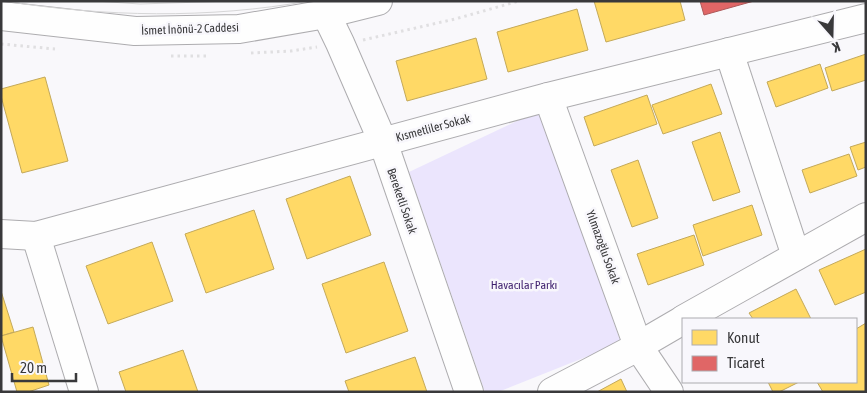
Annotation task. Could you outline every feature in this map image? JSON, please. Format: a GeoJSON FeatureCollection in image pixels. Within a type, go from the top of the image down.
{"type":"FeatureCollection","features":[{"type":"Feature","properties":{"kind":"street","name":"İsmet İnönü-2 Caddesi"},"geometry":{"type":"LineString","coordinates":[[1,16],[135,31],[239,29],[326,14],[378,1]]}},
{"type":"Feature","properties":{"kind":"street","name":"Bereketli Sokak"},"geometry":{"type":"LineString","coordinates":[[326,14],[382,142],[469,392]]}},
{"type":"Feature","properties":{"kind":"street","name":"Kısmetliler Sokak"},"geometry":{"type":"LineString","coordinates":[[1,234],[36,236],[548,97],[866,18]]}},
{"type":"Feature","properties":{"kind":"street"},"geometry":{"type":"LineString","coordinates":[[729,52],[796,256]]}},
{"type":"Feature","properties":{"kind":"street","name":"Yılmazoğlu Sokak"},"geometry":{"type":"LineString","coordinates":[[548,97],[638,346],[669,392]]}},
{"type":"Feature","properties":{"kind":"street"},"geometry":{"type":"LineString","coordinates":[[688,318],[866,217]]}},
{"type":"Feature","properties":{"kind":"street"},"geometry":{"type":"LineString","coordinates":[[36,236],[84,392]]}},
{"type":"Feature","properties":{"kind":"street"},"geometry":{"type":"LineString","coordinates":[[552,392],[682,321]]}},
{"type":"Feature","properties":{"kind":"green space","name":"Havacılar Parkı"},"geometry":{"type":"Polygon","coordinates":[[[540,110],[621,343],[498,392],[485,392],[409,172],[540,110]]]}},
{"type":"Feature","properties":{"kind":"building: Konut"},"geometry":{"type":"Polygon","coordinates":[[[594,1],[680,1],[685,20],[606,42],[594,1]]]}},
{"type":"Feature","properties":{"kind":"building: Konut"},"geometry":{"type":"Polygon","coordinates":[[[577,9],[588,50],[508,72],[497,32],[577,9]]]}},
{"type":"Feature","properties":{"kind":"building: Konut"},"geometry":{"type":"Polygon","coordinates":[[[476,38],[487,79],[407,101],[396,61],[476,38]]]}},
{"type":"Feature","properties":{"kind":"building: Konut"},"geometry":{"type":"Polygon","coordinates":[[[866,54],[866,80],[832,91],[825,68],[866,54]]]}},
{"type":"Feature","properties":{"kind":"building: Konut"},"geometry":{"type":"Polygon","coordinates":[[[820,64],[828,88],[776,107],[767,82],[820,64]]]}},
{"type":"Feature","properties":{"kind":"building: Konut"},"geometry":{"type":"Polygon","coordinates":[[[45,77],[68,161],[22,173],[1,96],[1,89],[45,77]]]}},
{"type":"Feature","properties":{"kind":"building: Konut"},"geometry":{"type":"Polygon","coordinates":[[[711,84],[722,114],[663,134],[652,105],[711,84]]]}},
{"type":"Feature","properties":{"kind":"building: Konut"},"geometry":{"type":"Polygon","coordinates":[[[647,95],[657,124],[594,146],[584,117],[647,95]]]}},
{"type":"Feature","properties":{"kind":"building: Konut"},"geometry":{"type":"Polygon","coordinates":[[[720,132],[740,192],[713,201],[692,142],[720,132]]]}},
{"type":"Feature","properties":{"kind":"building: Konut"},"geometry":{"type":"Polygon","coordinates":[[[866,142],[866,167],[858,170],[850,147],[866,142]]]}},
{"type":"Feature","properties":{"kind":"building: Konut"},"geometry":{"type":"Polygon","coordinates":[[[849,154],[857,176],[810,193],[802,170],[849,154]]]}},
{"type":"Feature","properties":{"kind":"building: Konut"},"geometry":{"type":"Polygon","coordinates":[[[638,160],[658,218],[632,227],[611,170],[638,160]]]}},
{"type":"Feature","properties":{"kind":"building: Konut"},"geometry":{"type":"Polygon","coordinates":[[[350,176],[371,235],[307,259],[286,199],[350,176]]]}},
{"type":"Feature","properties":{"kind":"building: Konut"},"geometry":{"type":"Polygon","coordinates":[[[752,205],[762,235],[703,256],[693,225],[752,205]]]}},
{"type":"Feature","properties":{"kind":"building: Konut"},"geometry":{"type":"Polygon","coordinates":[[[254,210],[274,269],[206,293],[185,234],[254,210]]]}},
{"type":"Feature","properties":{"kind":"building: Konut"},"geometry":{"type":"Polygon","coordinates":[[[694,235],[704,265],[648,285],[637,254],[694,235]]]}},
{"type":"Feature","properties":{"kind":"building: Konut"},"geometry":{"type":"Polygon","coordinates":[[[152,242],[173,301],[108,324],[86,266],[152,242]]]}},
{"type":"Feature","properties":{"kind":"building: Konut"},"geometry":{"type":"Polygon","coordinates":[[[866,249],[866,292],[835,305],[819,270],[866,249]]]}},
{"type":"Feature","properties":{"kind":"building: Konut"},"geometry":{"type":"Polygon","coordinates":[[[384,262],[408,331],[346,353],[322,284],[384,262]]]}},
{"type":"Feature","properties":{"kind":"building: Konut"},"geometry":{"type":"Polygon","coordinates":[[[796,289],[810,318],[752,318],[749,313],[796,289]]]}},
{"type":"Feature","properties":{"kind":"building: Konut"},"geometry":{"type":"Polygon","coordinates":[[[1,291],[14,332],[1,336],[1,291]]]}},
{"type":"Feature","properties":{"kind":"building: Konut"},"geometry":{"type":"Polygon","coordinates":[[[866,323],[866,392],[823,392],[818,383],[857,383],[857,328],[866,323]]]}},
{"type":"Feature","properties":{"kind":"building: Konut"},"geometry":{"type":"Polygon","coordinates":[[[33,327],[49,385],[28,392],[17,392],[1,336],[33,327]]]}},
{"type":"Feature","properties":{"kind":"building: Konut"},"geometry":{"type":"Polygon","coordinates":[[[183,350],[198,392],[126,392],[119,372],[183,350]]]}},
{"type":"Feature","properties":{"kind":"building: Konut"},"geometry":{"type":"Polygon","coordinates":[[[415,357],[427,392],[349,392],[345,381],[415,357]]]}},
{"type":"Feature","properties":{"kind":"building: Konut"},"geometry":{"type":"Polygon","coordinates":[[[621,379],[627,392],[597,392],[621,379]]]}},
{"type":"Feature","properties":{"kind":"building: Konut"},"geometry":{"type":"Polygon","coordinates":[[[768,383],[797,383],[779,392],[773,392],[768,383]]]}},
{"type":"Feature","properties":{"kind":"building: Ticaret"},"geometry":{"type":"Polygon","coordinates":[[[700,1],[754,1],[704,15],[700,1]]]}},
{"type":"Feature","properties":{"kind":"tram line"},"geometry":{"type":"LineString","coordinates":[[4,1],[80,10],[157,14],[233,11],[309,1]]}},
{"type":"Feature","properties":{"kind":"tram line"},"geometry":{"type":"LineString","coordinates":[[95,1],[140,4],[232,1]]}}]}
